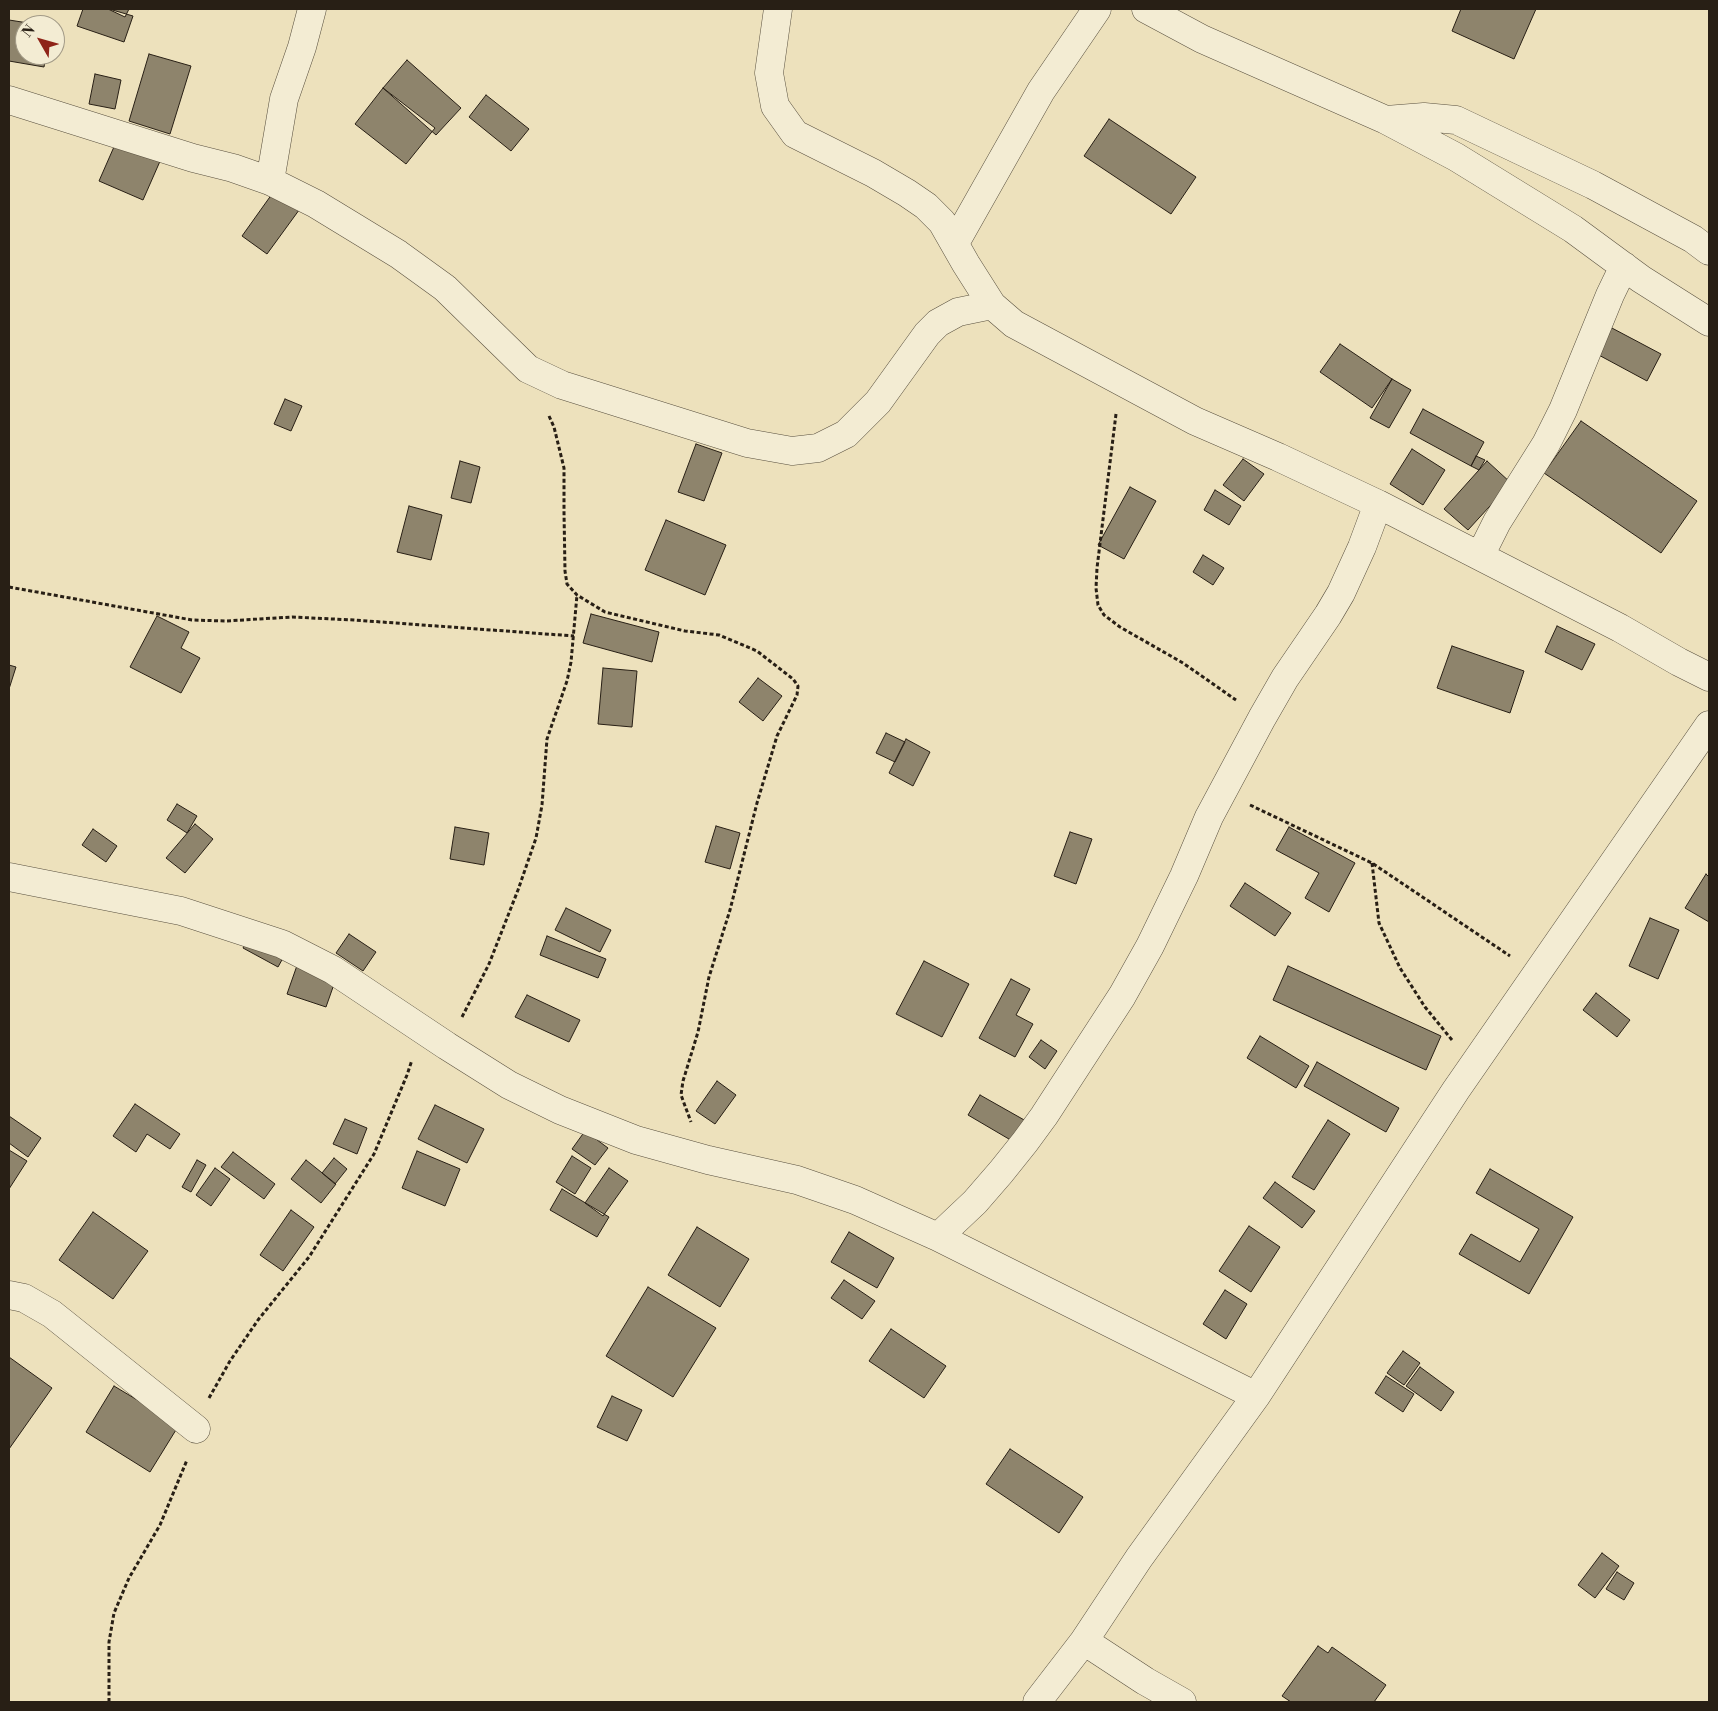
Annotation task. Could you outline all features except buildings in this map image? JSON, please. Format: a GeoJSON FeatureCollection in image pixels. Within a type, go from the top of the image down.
{"type":"FeatureCollection","features":[{"type":"Feature","properties":{"kind":"street"},"geometry":{"type":"LineString","coordinates":[[270,181],[284,99],[312,9]]}},
{"type":"Feature","properties":{"kind":"street"},"geometry":{"type":"LineString","coordinates":[[778,9],[768,73],[775,106],[796,134],[872,173],[926,206],[942,222],[992,305],[1014,324],[1195,421],[1378,504],[1620,628],[1709,677]]}},
{"type":"Feature","properties":{"kind":"street"},"geometry":{"type":"LineString","coordinates":[[955,244],[1041,91],[1097,9]]}},
{"type":"Feature","properties":{"kind":"street"},"geometry":{"type":"LineString","coordinates":[[1146,9],[1202,39],[1386,120],[1456,157],[1573,229],[1640,279],[1709,322]]}},
{"type":"Feature","properties":{"kind":"street"},"geometry":{"type":"LineString","coordinates":[[9,100],[270,181],[316,204],[398,254],[445,288],[528,369],[562,385],[747,443],[792,451],[818,448],[846,434],[878,402],[927,334],[938,323],[958,312],[992,305]]}},
{"type":"Feature","properties":{"kind":"street"},"geometry":{"type":"LineString","coordinates":[[1386,120],[1424,117],[1456,120],[1593,185],[1693,240],[1709,251]]}},
{"type":"Feature","properties":{"kind":"street"},"geometry":{"type":"LineString","coordinates":[[1480,556],[1497,522],[1550,435],[1577,378],[1610,295],[1624,266]]}},
{"type":"Feature","properties":{"kind":"street"},"geometry":{"type":"LineString","coordinates":[[938,1237],[988,1187],[1025,1142],[1122,996],[1184,876],[1209,817],[1262,718],[1285,678],[1341,593],[1362,547],[1378,504]]}},
{"type":"Feature","properties":{"kind":"street"},"geometry":{"type":"LineString","coordinates":[[1037,1702],[1084,1641],[1139,1558],[1256,1396],[1473,1065],[1709,725]]}},
{"type":"Feature","properties":{"kind":"street"},"geometry":{"type":"LineString","coordinates":[[9,876],[181,910],[282,944],[333,970],[509,1085],[560,1110],[636,1140],[708,1160],[796,1180],[855,1200],[938,1237],[1256,1396]]}},
{"type":"Feature","properties":{"kind":"street"},"geometry":{"type":"LineString","coordinates":[[9,1295],[24,1298],[52,1314],[196,1429]]}},
{"type":"Feature","properties":{"kind":"street"},"geometry":{"type":"LineString","coordinates":[[1084,1641],[1145,1681],[1182,1702]]}},
{"type":"Feature","properties":{"kind":"path"},"geometry":{"type":"LineString","coordinates":[[528,369],[554,427],[564,468],[565,571],[567,584],[577,595],[605,612],[685,631],[719,634],[757,651],[793,679],[798,686],[797,695],[777,736],[760,793],[730,910],[709,976],[698,1032],[683,1081],[681,1095],[708,1160]]}},
{"type":"Feature","properties":{"kind":"path"},"geometry":{"type":"LineString","coordinates":[[1120,381],[1097,568],[1096,588],[1098,605],[1104,615],[1120,627],[1183,663],[1262,718]]}},
{"type":"Feature","properties":{"kind":"path"},"geometry":{"type":"LineString","coordinates":[[9,587],[192,620],[226,621],[292,617],[574,636]]}},
{"type":"Feature","properties":{"kind":"path"},"geometry":{"type":"LineString","coordinates":[[447,1046],[489,964],[536,838],[542,805],[547,739],[567,681],[574,636],[577,595]]}},
{"type":"Feature","properties":{"kind":"path"},"geometry":{"type":"LineString","coordinates":[[1223,792],[1372,863],[1536,974]]}},
{"type":"Feature","properties":{"kind":"path"},"geometry":{"type":"LineString","coordinates":[[1372,863],[1379,923],[1400,968],[1425,1007],[1473,1065]]}},
{"type":"Feature","properties":{"kind":"path"},"geometry":{"type":"LineString","coordinates":[[109,1702],[109,1642],[114,1613],[129,1578],[160,1525],[190,1453],[196,1429],[210,1396],[230,1361],[258,1320],[309,1257],[374,1154],[388,1117],[407,1076],[421,1029]]}}]}
